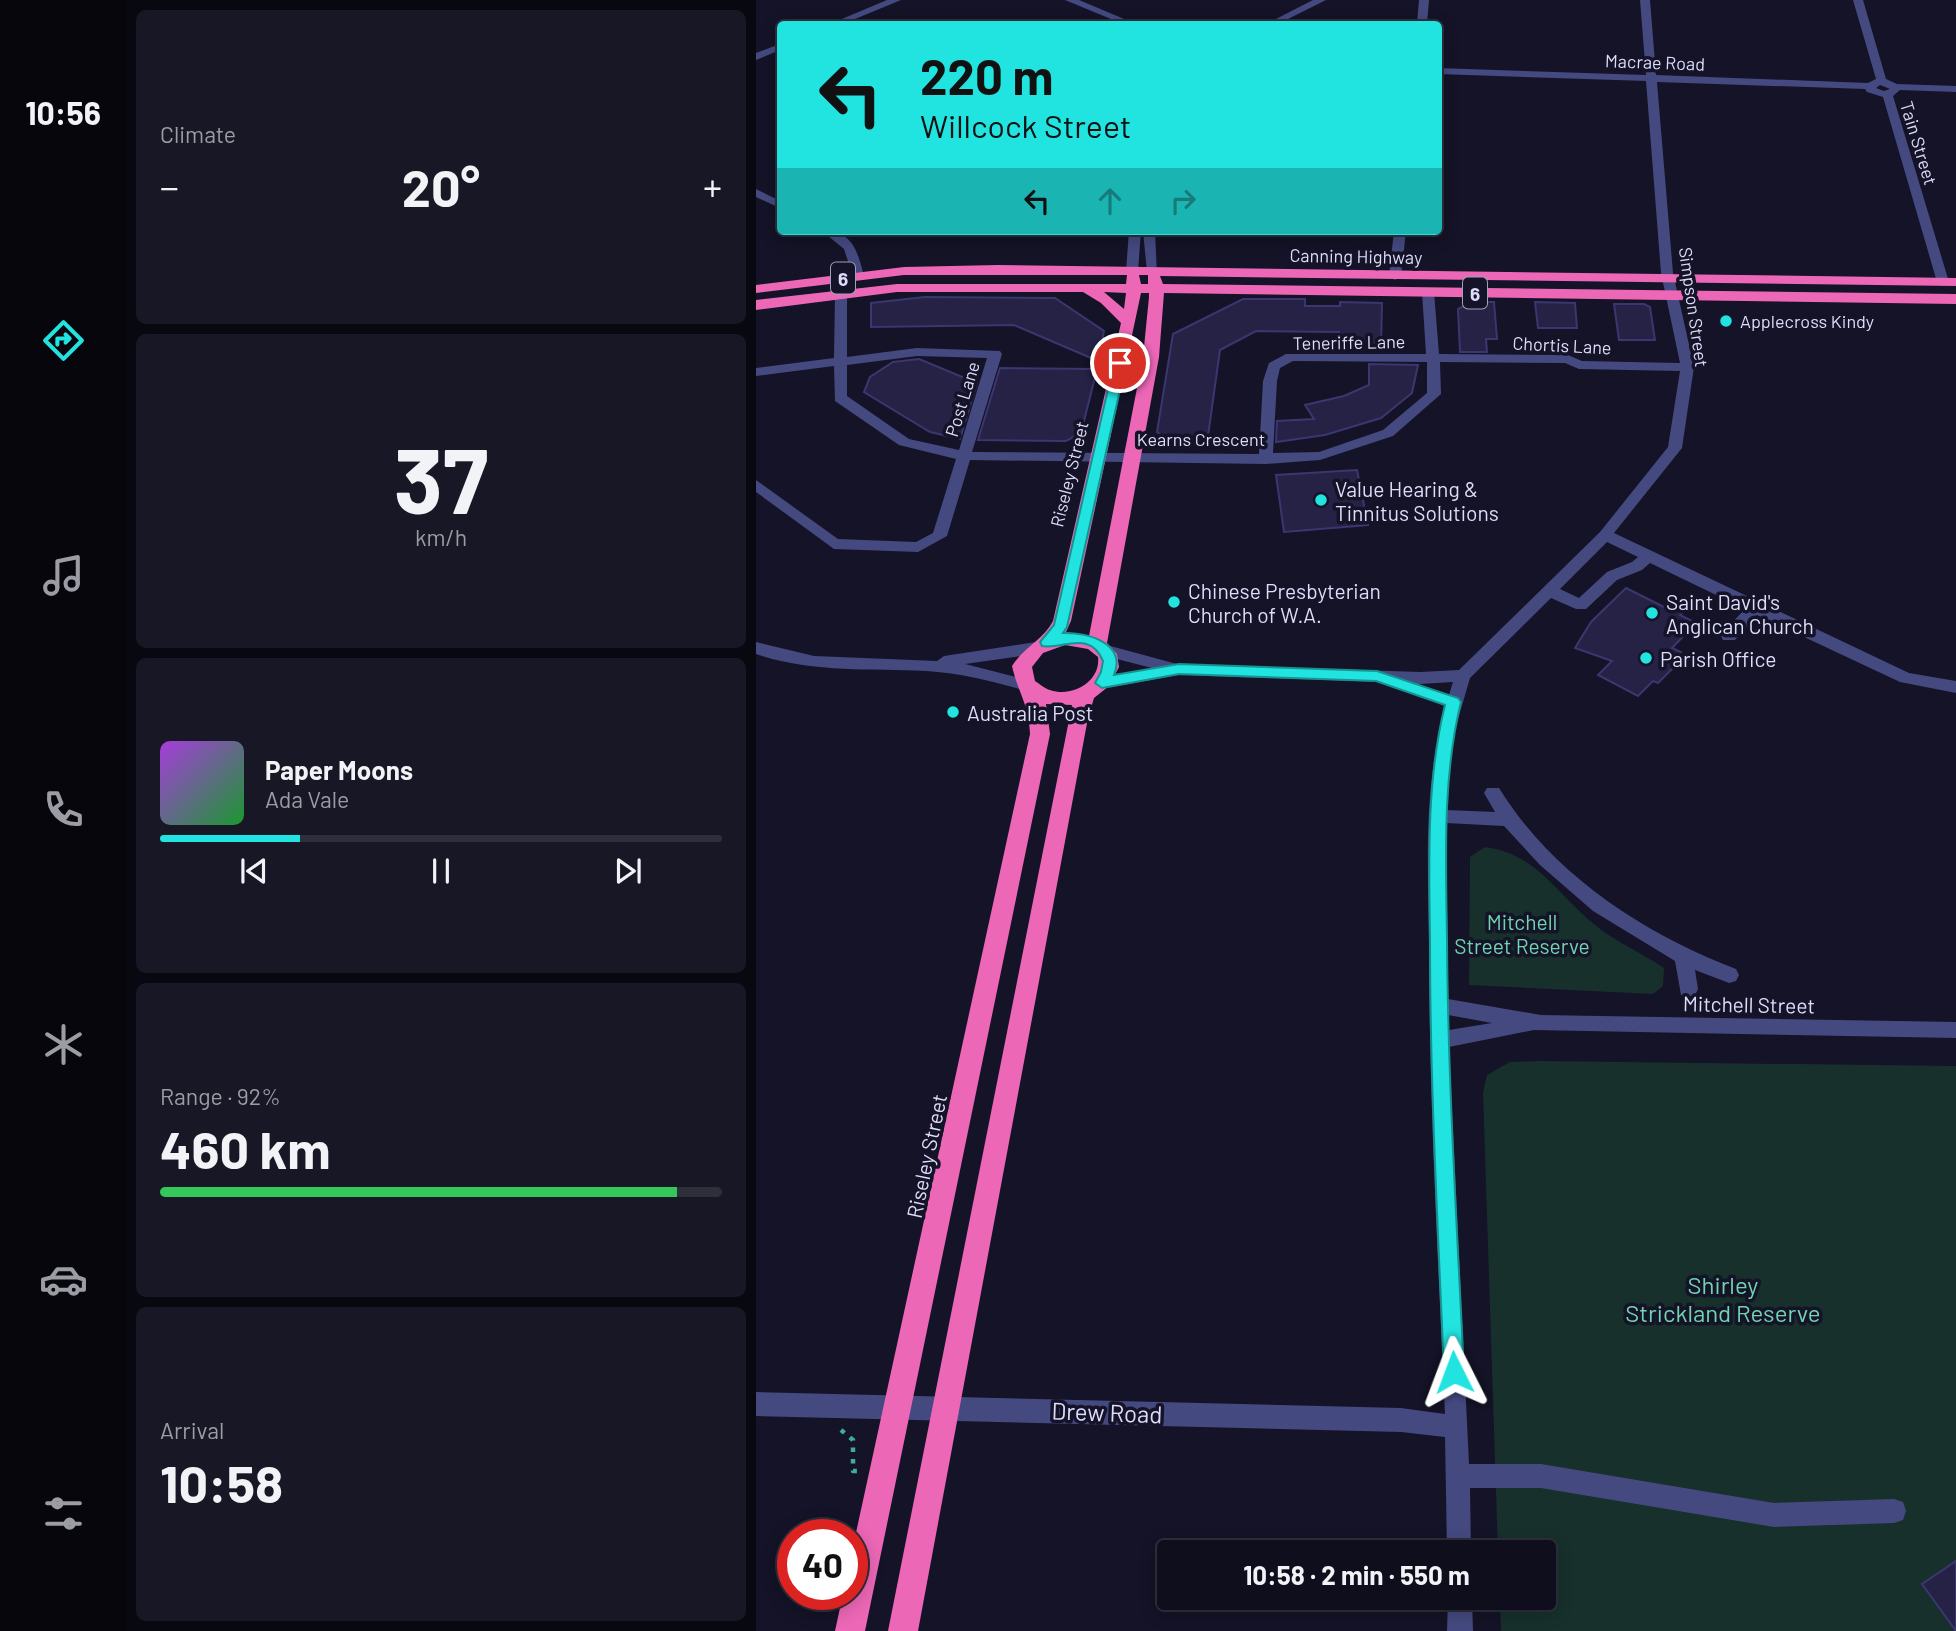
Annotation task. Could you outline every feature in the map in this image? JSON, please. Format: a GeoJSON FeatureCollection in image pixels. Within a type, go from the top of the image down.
{"type":"FeatureCollection","features":[{"type":"Feature","properties":{"kind":"highway","name":"Canning Highway"},"geometry":{"type":"LineString","coordinates":[[756,289],[858,276],[948,269],[1949,282]]}},
{"type":"Feature","properties":{"kind":"highway","name":"Riseley Street"},"geometry":{"type":"LineString","coordinates":[[850,1631],[1040,734],[1039,715],[1022,666],[1060,627],[1129,322],[1134,288],[1132,271]]}},
{"type":"Feature","properties":{"kind":"highway"},"geometry":{"type":"LineString","coordinates":[[1153,272],[1156,289],[1170,307]]}},
{"type":"Feature","properties":{"kind":"highway","name":"Canning Highway"},"geometry":{"type":"LineString","coordinates":[[756,305],[841,293],[930,286],[1956,299]]}},
{"type":"Feature","properties":{"kind":"highway"},"geometry":{"type":"LineString","coordinates":[[1087,288],[1106,300],[1129,322]]}},
{"type":"Feature","properties":{"kind":"highway"},"geometry":{"type":"LineString","coordinates":[[1170,307],[1235,290]]}},
{"type":"Feature","properties":{"kind":"highway"},"geometry":{"type":"LineString","coordinates":[[1100,647],[1131,458],[1151,357],[1170,307]]}},
{"type":"Feature","properties":{"kind":"highway"},"geometry":{"type":"LineString","coordinates":[[903,1631],[1077,718],[1094,689],[1109,672],[1110,661],[1100,647],[1081,638],[1064,638],[1041,645]]}},
{"type":"Feature","properties":{"kind":"highway"},"geometry":{"type":"LineString","coordinates":[[1029,688],[1046,697],[1068,699],[1094,689]]}},
{"type":"Feature","properties":{"kind":"street"},"geometry":{"type":"LineString","coordinates":[[843,21],[896,0]]}},
{"type":"Feature","properties":{"kind":"street"},"geometry":{"type":"LineString","coordinates":[[1070,0],[1123,21]]}},
{"type":"Feature","properties":{"kind":"street"},"geometry":{"type":"LineString","coordinates":[[1277,21],[1321,0]]}},
{"type":"Feature","properties":{"kind":"street"},"geometry":{"type":"LineString","coordinates":[[1422,21],[1424,0]]}},
{"type":"Feature","properties":{"kind":"street","name":"Simpson Street"},"geometry":{"type":"LineString","coordinates":[[1459,1540],[1457,1427],[1438,1005],[1437,816],[1446,733],[1453,702],[1463,676],[1605,535],[1675,448],[1687,367],[1669,279],[1645,0]]}},
{"type":"Feature","properties":{"kind":"street","name":"Tain Street"},"geometry":{"type":"LineString","coordinates":[[1858,0],[1949,282]]}},
{"type":"Feature","properties":{"kind":"street"},"geometry":{"type":"LineString","coordinates":[[756,57],[777,48]]}},
{"type":"Feature","properties":{"kind":"street","name":"Macrae Road"},"geometry":{"type":"LineString","coordinates":[[1442,71],[1888,88]]}},
{"type":"Feature","properties":{"kind":"street"},"geometry":{"type":"LineString","coordinates":[[1888,88],[1956,89]]}},
{"type":"Feature","properties":{"kind":"street"},"geometry":{"type":"LineString","coordinates":[[756,192],[777,203]]}},
{"type":"Feature","properties":{"kind":"street"},"geometry":{"type":"LineString","coordinates":[[839,235],[850,247],[858,276]]}},
{"type":"Feature","properties":{"kind":"street","name":"Riseley Street"},"geometry":{"type":"LineString","coordinates":[[1132,271],[1135,235]]}},
{"type":"Feature","properties":{"kind":"street"},"geometry":{"type":"LineString","coordinates":[[1149,235],[1153,272]]}},
{"type":"Feature","properties":{"kind":"street"},"geometry":{"type":"LineString","coordinates":[[1395,275],[1400,235]]}},
{"type":"Feature","properties":{"kind":"street","name":"Kearns Crescent"},"geometry":{"type":"LineString","coordinates":[[841,293],[841,398],[904,442],[964,456],[1266,460],[1320,456],[1388,433],[1434,394],[1435,359],[1431,348],[1428,292]]}},
{"type":"Feature","properties":{"kind":"street","name":"Post Lane"},"geometry":{"type":"LineString","coordinates":[[756,485],[834,544],[918,547],[940,536],[995,355],[917,352],[840,361]]}},
{"type":"Feature","properties":{"kind":"street","name":"Teneriffe Lane"},"geometry":{"type":"LineString","coordinates":[[1266,460],[1270,381],[1274,366],[1291,357],[1435,359]]}},
{"type":"Feature","properties":{"kind":"street","name":"Chortis Lane"},"geometry":{"type":"LineString","coordinates":[[1435,359],[1568,359],[1579,365],[1687,367]]}},
{"type":"Feature","properties":{"kind":"street"},"geometry":{"type":"LineString","coordinates":[[756,372],[840,361]]}},
{"type":"Feature","properties":{"kind":"street"},"geometry":{"type":"LineString","coordinates":[[1605,535],[1906,678],[1956,687]]}},
{"type":"Feature","properties":{"kind":"street"},"geometry":{"type":"LineString","coordinates":[[1548,590],[1581,605],[1612,576],[1637,566],[1648,556]]}},
{"type":"Feature","properties":{"kind":"street"},"geometry":{"type":"LineString","coordinates":[[1729,636],[1755,608]]}},
{"type":"Feature","properties":{"kind":"street"},"geometry":{"type":"LineString","coordinates":[[919,665],[1041,645]]}},
{"type":"Feature","properties":{"kind":"street"},"geometry":{"type":"LineString","coordinates":[[1100,647],[1179,669],[1377,676],[1463,676]]}},
{"type":"Feature","properties":{"kind":"street"},"geometry":{"type":"LineString","coordinates":[[756,648],[793,660],[919,665],[1003,678],[1029,688]]}},
{"type":"Feature","properties":{"kind":"street"},"geometry":{"type":"LineString","coordinates":[[1094,689],[1179,669]]}},
{"type":"Feature","properties":{"kind":"street"},"geometry":{"type":"LineString","coordinates":[[1377,676],[1453,702]]}},
{"type":"Feature","properties":{"kind":"street","name":"Mitchell Street"},"geometry":{"type":"LineString","coordinates":[[1493,793],[1509,819],[1546,860],[1599,906],[1684,957],[1729,975]]}},
{"type":"Feature","properties":{"kind":"street"},"geometry":{"type":"LineString","coordinates":[[1437,816],[1509,819]]}},
{"type":"Feature","properties":{"kind":"street","name":"Mitchell Street"},"geometry":{"type":"LineString","coordinates":[[1684,957],[1688,989]]}},
{"type":"Feature","properties":{"kind":"street","name":"Mitchell Street"},"geometry":{"type":"LineString","coordinates":[[1438,1005],[1541,1023],[1956,1030]]}},
{"type":"Feature","properties":{"kind":"street","name":"Mitchell Street"},"geometry":{"type":"LineString","coordinates":[[1439,1040],[1541,1023]]}},
{"type":"Feature","properties":{"kind":"street","name":"Drew Road"},"geometry":{"type":"LineString","coordinates":[[756,1404],[1401,1420],[1457,1427]]}},
{"type":"Feature","properties":{"kind":"street"},"geometry":{"type":"LineString","coordinates":[[1458,1476],[1541,1476],[1774,1515],[1894,1511]]}},
{"type":"Feature","properties":{"kind":"street"},"geometry":{"type":"LineString","coordinates":[[1460,1610],[1460,1631]]}},
{"type":"Feature","properties":{"kind":"green space","name":"Mitchell Street Reserve"},"geometry":{"type":"Polygon","coordinates":[[[1485,847],[1503,851],[1532,866],[1602,930],[1664,968],[1663,986],[1653,994],[1469,985],[1470,857],[1485,847]]]}},
{"type":"Feature","properties":{"kind":"green space","name":"Shirley Strickland Reserve"},"geometry":{"type":"Polygon","coordinates":[[[1510,1062],[1956,1066],[1956,1631],[1501,1631],[1500,1610],[1556,1610],[1556,1540],[1498,1540],[1483,1093],[1487,1075],[1510,1062]]]}},
{"type":"Feature","properties":{"kind":"building"},"geometry":{"type":"Polygon","coordinates":[[[925,297],[1055,298],[1104,331],[1098,361],[1014,325],[871,327],[871,303],[925,297]]]}},
{"type":"Feature","properties":{"kind":"building"},"geometry":{"type":"Polygon","coordinates":[[[1243,299],[1305,299],[1305,306],[1340,306],[1340,302],[1382,303],[1381,345],[1338,344],[1339,332],[1256,331],[1220,350],[1208,436],[1199,441],[1170,441],[1157,432],[1173,334],[1243,299]]]}},
{"type":"Feature","properties":{"kind":"building"},"geometry":{"type":"Polygon","coordinates":[[[1471,302],[1494,302],[1497,339],[1486,339],[1487,352],[1460,352],[1458,309],[1471,302]]]}},
{"type":"Feature","properties":{"kind":"building"},"geometry":{"type":"Polygon","coordinates":[[[1535,302],[1575,303],[1577,328],[1538,328],[1535,302]]]}},
{"type":"Feature","properties":{"kind":"building"},"geometry":{"type":"Polygon","coordinates":[[[1614,304],[1644,304],[1650,307],[1655,340],[1619,340],[1614,304]]]}},
{"type":"Feature","properties":{"kind":"building"},"geometry":{"type":"Polygon","coordinates":[[[919,359],[977,383],[960,439],[930,432],[864,392],[870,377],[893,362],[919,359]]]}},
{"type":"Feature","properties":{"kind":"building"},"geometry":{"type":"Polygon","coordinates":[[[1369,364],[1418,365],[1412,393],[1381,418],[1325,435],[1276,442],[1277,421],[1314,419],[1305,405],[1344,396],[1369,385],[1369,364]]]}},
{"type":"Feature","properties":{"kind":"building"},"geometry":{"type":"Polygon","coordinates":[[[1000,368],[1097,369],[1081,433],[1066,441],[978,440],[1000,368]]]}},
{"type":"Feature","properties":{"kind":"building","name":"Value Hearing & Tinnitus Solutions"},"geometry":{"type":"Polygon","coordinates":[[[1357,470],[1368,525],[1284,532],[1276,475],[1357,470]]]}},
{"type":"Feature","properties":{"kind":"building"},"geometry":{"type":"Polygon","coordinates":[[[1626,588],[1664,607],[1668,603],[1684,611],[1680,615],[1696,623],[1672,648],[1681,652],[1673,660],[1678,663],[1658,683],[1653,681],[1638,696],[1598,675],[1612,661],[1575,648],[1591,622],[1626,588]]]}},
{"type":"Feature","properties":{"kind":"building"},"geometry":{"type":"Polygon","coordinates":[[[1956,1561],[1956,1631],[1922,1584],[1956,1561]]]}},
{"type":"Feature","properties":{"kind":"place","name":"Applecross Kindy"},"geometry":{"type":"Point","coordinates":[1726,321]}},
{"type":"Feature","properties":{"kind":"place","name":"Value Hearing & Tinnitus Solutions"},"geometry":{"type":"Point","coordinates":[1321,500]}},
{"type":"Feature","properties":{"kind":"place","name":"Chinese Presbyterian Church of W.A."},"geometry":{"type":"Point","coordinates":[1174,602]}},
{"type":"Feature","properties":{"kind":"place","name":"Saint David's Anglican Church"},"geometry":{"type":"Point","coordinates":[1652,613]}},
{"type":"Feature","properties":{"kind":"place","name":"Parish Office"},"geometry":{"type":"Point","coordinates":[1646,658]}},
{"type":"Feature","properties":{"kind":"place","name":"Australia Post"},"geometry":{"type":"Point","coordinates":[953,712]}},
{"type":"Feature","properties":{"kind":"route"},"geometry":{"type":"LineString","coordinates":[[1120,363],[1060,627],[1047,642],[1081,638],[1097,644],[1107,653],[1110,661],[1109,672],[1102,683],[1179,669],[1377,676],[1414,691],[1453,702],[1446,733],[1437,816],[1437,843],[1439,1040],[1454,1372]]}}]}
